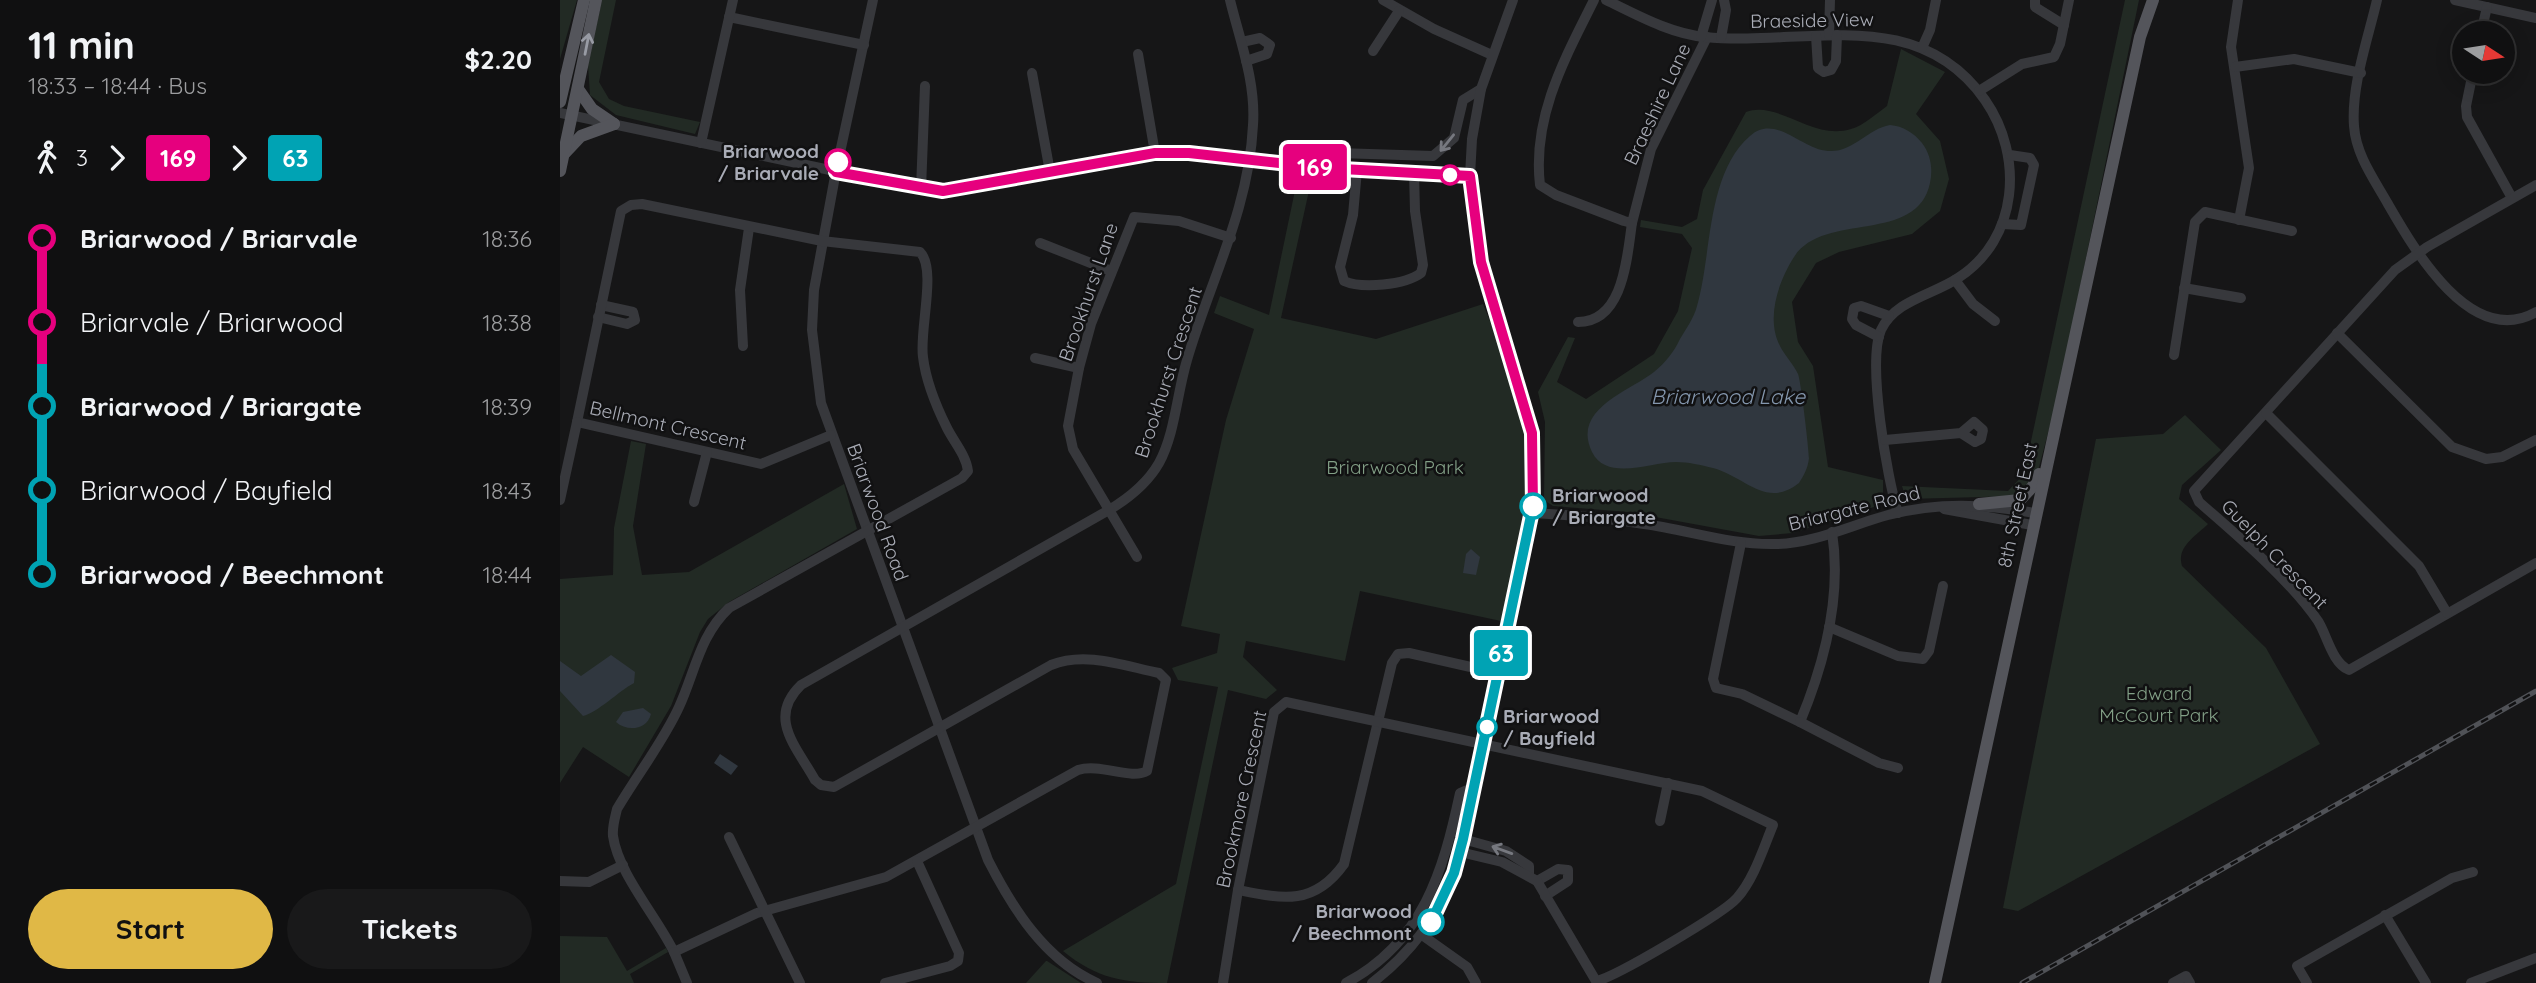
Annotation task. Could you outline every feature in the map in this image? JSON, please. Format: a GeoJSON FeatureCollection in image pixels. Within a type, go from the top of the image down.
{"type":"FeatureCollection","features":[{"type":"Feature","properties":{"kind":"main road"},"geometry":{"type":"LineString","coordinates":[[560,102],[584,0]]}},
{"type":"Feature","properties":{"kind":"main road"},"geometry":{"type":"LineString","coordinates":[[560,171],[566,114],[578,89],[596,0]]}},
{"type":"Feature","properties":{"kind":"main road","name":"8th Street East"},"geometry":{"type":"LineString","coordinates":[[1935,983],[2140,37],[2144,0]]}},
{"type":"Feature","properties":{"kind":"main road","name":"8th Street East"},"geometry":{"type":"LineString","coordinates":[[2140,37],[2153,0]]}},
{"type":"Feature","properties":{"kind":"main road"},"geometry":{"type":"LineString","coordinates":[[560,81],[572,56]]}},
{"type":"Feature","properties":{"kind":"main road"},"geometry":{"type":"LineString","coordinates":[[578,89],[592,109],[614,124]]}},
{"type":"Feature","properties":{"kind":"main road"},"geometry":{"type":"LineString","coordinates":[[563,156],[572,142],[581,136],[614,124]]}},
{"type":"Feature","properties":{"kind":"main road"},"geometry":{"type":"LineString","coordinates":[[1979,504],[2010,503],[2027,494],[2038,478],[2051,441]]}},
{"type":"Feature","properties":{"kind":"street"},"geometry":{"type":"LineString","coordinates":[[701,143],[733,0]]}},
{"type":"Feature","properties":{"kind":"street","name":"Briarwood Road"},"geometry":{"type":"LineString","coordinates":[[873,0],[814,290],[814,364],[831,435],[988,860],[1018,915],[1058,957],[1097,983]]}},
{"type":"Feature","properties":{"kind":"street","name":"Brookhurst Crescent"},"geometry":{"type":"LineString","coordinates":[[976,827],[1078,770],[1102,767],[1135,774],[1147,771],[1166,680],[1159,673],[1090,659],[1065,659],[834,787],[821,785],[815,780],[787,730],[785,706],[801,685],[1109,510],[1138,490],[1160,460],[1187,360],[1231,238],[1250,159],[1253,104],[1242,42],[1230,0]]}},
{"type":"Feature","properties":{"kind":"street"},"geometry":{"type":"LineString","coordinates":[[1383,0],[1399,11],[1492,55]]}},
{"type":"Feature","properties":{"kind":"street"},"geometry":{"type":"LineString","coordinates":[[1372,983],[1422,935],[1447,892],[1463,839],[1532,513],[1532,433],[1481,262],[1470,176],[1472,139],[1481,89],[1513,0]]}},
{"type":"Feature","properties":{"kind":"street"},"geometry":{"type":"LineString","coordinates":[[1594,0],[1549,99],[1539,153],[1540,185],[1556,195],[1632,223]]}},
{"type":"Feature","properties":{"kind":"street","name":"Braeside View"},"geometry":{"type":"LineString","coordinates":[[1606,0],[1643,18],[1704,37],[1885,37],[1922,48],[1951,66],[1979,91],[2003,131],[2010,155],[2010,192],[2002,224],[1984,254],[1955,281],[1909,303],[1889,316]]}},
{"type":"Feature","properties":{"kind":"street","name":"Braeshire Lane"},"geometry":{"type":"LineString","coordinates":[[1578,322],[1587,322],[1609,307],[1621,284],[1632,223],[1651,149],[1704,37],[1712,0]]}},
{"type":"Feature","properties":{"kind":"street"},"geometry":{"type":"LineString","coordinates":[[1721,38],[1727,10],[1724,0]]}},
{"type":"Feature","properties":{"kind":"street"},"geometry":{"type":"LineString","coordinates":[[1816,36],[1818,68],[1824,72],[1831,70],[1836,61],[1830,0]]}},
{"type":"Feature","properties":{"kind":"street"},"geometry":{"type":"LineString","coordinates":[[1922,48],[1930,30],[1936,0]]}},
{"type":"Feature","properties":{"kind":"street"},"geometry":{"type":"LineString","coordinates":[[2035,0],[2035,7],[2064,25]]}},
{"type":"Feature","properties":{"kind":"street"},"geometry":{"type":"LineString","coordinates":[[1979,91],[2022,65],[2054,57],[2069,0]]}},
{"type":"Feature","properties":{"kind":"street"},"geometry":{"type":"LineString","coordinates":[[2238,0],[2231,47],[2249,168],[2239,220]]}},
{"type":"Feature","properties":{"kind":"street"},"geometry":{"type":"LineString","coordinates":[[2377,0],[2361,74],[2354,127],[2361,157],[2417,253],[2455,297],[2475,312],[2505,320],[2536,312]]}},
{"type":"Feature","properties":{"kind":"street"},"geometry":{"type":"LineString","coordinates":[[2455,0],[2536,18]]}},
{"type":"Feature","properties":{"kind":"street"},"geometry":{"type":"LineString","coordinates":[[2484,21],[2487,7]]}},
{"type":"Feature","properties":{"kind":"street"},"geometry":{"type":"LineString","coordinates":[[1373,51],[1399,11]]}},
{"type":"Feature","properties":{"kind":"street"},"geometry":{"type":"LineString","coordinates":[[729,17],[864,45]]}},
{"type":"Feature","properties":{"kind":"street"},"geometry":{"type":"LineString","coordinates":[[1242,42],[1260,38],[1270,45],[1267,54],[1246,61]]}},
{"type":"Feature","properties":{"kind":"street"},"geometry":{"type":"LineString","coordinates":[[1138,54],[1155,153]]}},
{"type":"Feature","properties":{"kind":"street"},"geometry":{"type":"LineString","coordinates":[[2235,67],[2294,59],[2361,74]]}},
{"type":"Feature","properties":{"kind":"street"},"geometry":{"type":"LineString","coordinates":[[1032,73],[1050,172]]}},
{"type":"Feature","properties":{"kind":"street"},"geometry":{"type":"LineString","coordinates":[[2471,84],[2466,106],[2467,117],[2512,198]]}},
{"type":"Feature","properties":{"kind":"street"},"geometry":{"type":"LineString","coordinates":[[921,189],[925,86]]}},
{"type":"Feature","properties":{"kind":"street"},"geometry":{"type":"LineString","coordinates":[[1298,165],[1299,157],[1306,152],[1433,156],[1454,138],[1463,100],[1481,89]]}},
{"type":"Feature","properties":{"kind":"street"},"geometry":{"type":"LineString","coordinates":[[566,114],[921,189],[961,189],[1155,153],[1189,153],[1357,170],[1470,176]]}},
{"type":"Feature","properties":{"kind":"street","name":"Braeside View"},"geometry":{"type":"LineString","coordinates":[[2002,224],[2021,225],[2034,165],[2030,158],[2010,155]]}},
{"type":"Feature","properties":{"kind":"street"},"geometry":{"type":"LineString","coordinates":[[1357,170],[1353,215],[1340,267],[1344,281],[1351,284],[1384,284],[1421,273],[1423,265],[1416,220],[1414,173]]}},
{"type":"Feature","properties":{"kind":"street","name":"Guelph Crescent"},"geometry":{"type":"LineString","coordinates":[[2536,185],[2417,253],[2380,284],[2266,414],[2197,485],[2195,497],[2297,596],[2318,621],[2344,668],[2353,670],[2536,563]]}},
{"type":"Feature","properties":{"kind":"street","name":"Bellmont Crescent"},"geometry":{"type":"LineString","coordinates":[[831,435],[767,463],[753,463],[576,422],[621,211],[631,205],[642,204],[822,241],[911,250],[920,252],[927,260],[921,340],[926,377],[947,429],[967,462],[968,471],[962,478],[866,531]]}},
{"type":"Feature","properties":{"kind":"street"},"geometry":{"type":"LineString","coordinates":[[2174,355],[2195,222],[2200,215],[2205,212],[2292,231]]}},
{"type":"Feature","properties":{"kind":"street","name":"Brookhurst Lane"},"geometry":{"type":"LineString","coordinates":[[1137,557],[1073,449],[1069,436],[1068,426],[1079,368],[1130,221],[1138,216],[1180,221],[1231,238]]}},
{"type":"Feature","properties":{"kind":"street"},"geometry":{"type":"LineString","coordinates":[[744,346],[740,290],[749,228]]}},
{"type":"Feature","properties":{"kind":"street"},"geometry":{"type":"LineString","coordinates":[[1040,243],[1111,271]]}},
{"type":"Feature","properties":{"kind":"street"},"geometry":{"type":"LineString","coordinates":[[1955,281],[1973,304],[1995,321]]}},
{"type":"Feature","properties":{"kind":"street"},"geometry":{"type":"LineString","coordinates":[[2185,288],[2241,298]]}},
{"type":"Feature","properties":{"kind":"street"},"geometry":{"type":"LineString","coordinates":[[598,317],[627,324],[635,320],[633,312],[601,305]]}},
{"type":"Feature","properties":{"kind":"street"},"geometry":{"type":"LineString","coordinates":[[1879,337],[1856,325],[1852,319],[1854,308],[1861,306],[1889,316],[1879,337],[1876,375],[1898,513]]}},
{"type":"Feature","properties":{"kind":"street"},"geometry":{"type":"LineString","coordinates":[[2337,332],[2452,447],[2486,459],[2502,457],[2536,440]]}},
{"type":"Feature","properties":{"kind":"street"},"geometry":{"type":"LineString","coordinates":[[1035,358],[1079,368]]}},
{"type":"Feature","properties":{"kind":"street"},"geometry":{"type":"LineString","coordinates":[[2266,414],[2419,566],[2447,613]]}},
{"type":"Feature","properties":{"kind":"street"},"geometry":{"type":"LineString","coordinates":[[560,500],[576,422]]}},
{"type":"Feature","properties":{"kind":"street"},"geometry":{"type":"LineString","coordinates":[[1885,440],[1961,433]]}},
{"type":"Feature","properties":{"kind":"street"},"geometry":{"type":"LineString","coordinates":[[694,502],[707,452]]}},
{"type":"Feature","properties":{"kind":"street","name":"Briargate Road"},"geometry":{"type":"LineString","coordinates":[[1532,513],[1644,524],[1741,543],[1794,543],[1898,513],[1933,507],[1979,504],[2034,519]]}},
{"type":"Feature","properties":{"kind":"street","name":"Briargate Road"},"geometry":{"type":"LineString","coordinates":[[1933,507],[2034,519]]}},
{"type":"Feature","properties":{"kind":"street"},"geometry":{"type":"LineString","coordinates":[[687,983],[674,952],[624,865],[613,836],[617,809],[678,709],[705,637],[716,620],[729,608],[866,531]]}},
{"type":"Feature","properties":{"kind":"street"},"geometry":{"type":"LineString","coordinates":[[1800,722],[1819,676],[1829,627],[1836,555],[1832,531]]}},
{"type":"Feature","properties":{"kind":"street"},"geometry":{"type":"LineString","coordinates":[[1741,543],[1713,678],[1716,688],[1742,694],[1879,763],[1898,768]]}},
{"type":"Feature","properties":{"kind":"street"},"geometry":{"type":"LineString","coordinates":[[1829,627],[1882,651],[1919,661],[1928,654],[1943,586]]}},
{"type":"Feature","properties":{"kind":"street"},"geometry":{"type":"LineString","coordinates":[[1238,890],[1284,898],[1297,897],[1333,879],[1344,864],[1392,663],[1398,654],[1409,653],[1497,673]]}},
{"type":"Feature","properties":{"kind":"street","name":"Brookmore Crescent"},"geometry":{"type":"LineString","coordinates":[[1223,983],[1238,890],[1277,708],[1293,702],[1702,791],[1773,825],[1750,879],[1737,898],[1701,925],[1596,981],[1545,896]]}},
{"type":"Feature","properties":{"kind":"street"},"geometry":{"type":"LineString","coordinates":[[1660,821],[1668,783]]}},
{"type":"Feature","properties":{"kind":"street"},"geometry":{"type":"LineString","coordinates":[[1346,983],[1383,957],[1405,936],[1425,907],[1441,873],[1460,793],[1474,787]]}},
{"type":"Feature","properties":{"kind":"street"},"geometry":{"type":"LineString","coordinates":[[674,952],[766,910],[869,883],[917,861],[976,827]]}},
{"type":"Feature","properties":{"kind":"street"},"geometry":{"type":"LineString","coordinates":[[729,837],[800,983]]}},
{"type":"Feature","properties":{"kind":"street"},"geometry":{"type":"LineString","coordinates":[[1460,852],[1488,857],[1533,878],[1558,869],[1568,870],[1568,881],[1545,896],[1533,878],[1529,866],[1518,857],[1463,839]]}},
{"type":"Feature","properties":{"kind":"street"},"geometry":{"type":"LineString","coordinates":[[885,983],[950,967],[958,961],[959,953],[917,861]]}},
{"type":"Feature","properties":{"kind":"street"},"geometry":{"type":"LineString","coordinates":[[560,881],[589,882],[624,865]]}},
{"type":"Feature","properties":{"kind":"street"},"geometry":{"type":"LineString","coordinates":[[2307,983],[2297,966],[2452,878],[2473,872]]}},
{"type":"Feature","properties":{"kind":"street"},"geometry":{"type":"LineString","coordinates":[[2385,915],[2426,983]]}},
{"type":"Feature","properties":{"kind":"street"},"geometry":{"type":"LineString","coordinates":[[1422,935],[1467,967],[1474,982]]}},
{"type":"Feature","properties":{"kind":"street"},"geometry":{"type":"LineString","coordinates":[[2471,983],[2536,958]]}},
{"type":"Feature","properties":{"kind":"street"},"geometry":{"type":"LineString","coordinates":[[2173,983],[2186,976],[2190,983]]}},
{"type":"Feature","properties":{"kind":"green space"},"geometry":{"type":"Polygon","coordinates":[[[560,0],[577,0],[560,59],[560,0]]]}},
{"type":"Feature","properties":{"kind":"green space"},"geometry":{"type":"Polygon","coordinates":[[[602,0],[616,0],[599,82],[609,99],[624,106],[700,122],[695,134],[616,115],[590,95],[588,65],[602,0]]]}},
{"type":"Feature","properties":{"kind":"green space"},"geometry":{"type":"Polygon","coordinates":[[[2125,0],[2139,0],[2057,399],[2038,471],[2020,496],[1906,499],[1902,486],[2008,491],[2024,474],[2125,0]]]}},
{"type":"Feature","properties":{"kind":"green space"},"geometry":{"type":"Polygon","coordinates":[[[1901,49],[1945,72],[1916,114],[1940,141],[1949,179],[1940,211],[1912,234],[1839,252],[1816,263],[1792,302],[1798,342],[1813,366],[1828,467],[1883,480],[1883,504],[1793,533],[1759,536],[1628,512],[1553,506],[1544,500],[1545,422],[1538,392],[1568,337],[1575,338],[1557,382],[1586,399],[1654,354],[1678,311],[1692,248],[1682,234],[1640,227],[1641,220],[1682,227],[1697,219],[1703,190],[1746,112],[1771,111],[1823,130],[1851,129],[1865,122],[1887,106],[1901,49]]]}},
{"type":"Feature","properties":{"kind":"green space","name":"Briarwood Park"},"geometry":{"type":"Polygon","coordinates":[[[1298,176],[1312,177],[1281,318],[1376,339],[1483,304],[1516,392],[1527,447],[1525,513],[1516,557],[1501,621],[1360,591],[1345,661],[1246,641],[1243,657],[1277,690],[1266,699],[1228,690],[1167,983],[1112,978],[1088,968],[1063,951],[1176,884],[1218,687],[1178,680],[1172,668],[1217,653],[1220,634],[1181,626],[1226,420],[1254,329],[1214,313],[1220,296],[1269,315],[1298,176]]]}},
{"type":"Feature","properties":{"kind":"green space","name":"Edward McCourt Park"},"geometry":{"type":"Polygon","coordinates":[[[2185,415],[2221,450],[2182,485],[2179,499],[2208,524],[2184,548],[2182,566],[2266,648],[2320,744],[2018,911],[2003,908],[2096,439],[2163,434],[2185,415]]]}},
{"type":"Feature","properties":{"kind":"green space"},"geometry":{"type":"Polygon","coordinates":[[[631,441],[646,444],[633,526],[642,575],[689,572],[844,484],[857,529],[729,602],[708,619],[700,632],[671,706],[629,777],[583,747],[560,783],[560,579],[613,575],[614,528],[631,441]]]}},
{"type":"Feature","properties":{"kind":"green space"},"geometry":{"type":"Polygon","coordinates":[[[560,936],[607,937],[627,971],[666,948],[668,952],[630,974],[634,983],[560,983],[560,936]]]}},
{"type":"Feature","properties":{"kind":"green space"},"geometry":{"type":"Polygon","coordinates":[[[1047,961],[1081,983],[1026,983],[1047,961]]]}},
{"type":"Feature","properties":{"kind":"water","name":"Briarwood Lake"},"geometry":{"type":"Polygon","coordinates":[[[1890,125],[1912,133],[1927,152],[1931,178],[1922,202],[1907,214],[1889,222],[1826,235],[1808,243],[1794,257],[1779,289],[1774,313],[1776,337],[1798,374],[1805,416],[1809,458],[1799,483],[1776,493],[1766,492],[1725,472],[1694,464],[1676,462],[1619,468],[1599,461],[1592,452],[1588,437],[1589,424],[1596,413],[1618,394],[1662,365],[1694,315],[1702,286],[1718,193],[1725,171],[1736,152],[1750,136],[1769,128],[1789,134],[1818,149],[1837,151],[1890,125]]]}},
{"type":"Feature","properties":{"kind":"water"},"geometry":{"type":"Polygon","coordinates":[[[1471,549],[1480,557],[1476,575],[1463,573],[1466,554],[1471,549]]]}},
{"type":"Feature","properties":{"kind":"water"},"geometry":{"type":"Polygon","coordinates":[[[611,655],[635,672],[634,683],[595,711],[583,716],[560,691],[560,661],[581,676],[611,655]]]}},
{"type":"Feature","properties":{"kind":"water"},"geometry":{"type":"Polygon","coordinates":[[[643,708],[651,714],[641,726],[631,728],[616,722],[623,712],[643,708]]]}},
{"type":"Feature","properties":{"kind":"water"},"geometry":{"type":"Polygon","coordinates":[[[720,754],[738,766],[731,775],[714,763],[720,754]]]}},
{"type":"Feature","properties":{"kind":"railway"},"geometry":{"type":"LineString","coordinates":[[2022,983],[2536,691]]}},
{"type":"Feature","properties":{"kind":"bus line","name":"169"},"geometry":{"type":"LineString","coordinates":[[838,162],[836,172],[943,191],[1155,153],[1189,153],[1324,168],[1470,176],[1481,262],[1528,411],[1535,467],[1533,506]]}},
{"type":"Feature","properties":{"kind":"bus line","name":"63"},"geometry":{"type":"LineString","coordinates":[[1431,922],[1447,892],[1463,839],[1533,506]]}},
{"type":"Feature","properties":{"kind":"place","name":"Briarwood / Briarvale"},"geometry":{"type":"Point","coordinates":[838,162]}},
{"type":"Feature","properties":{"kind":"place","name":"Briarwood / Briargate"},"geometry":{"type":"Point","coordinates":[1533,506]}},
{"type":"Feature","properties":{"kind":"place","name":"Briarwood / Bayfield"},"geometry":{"type":"Point","coordinates":[1487,727]}},
{"type":"Feature","properties":{"kind":"place","name":"Briarwood / Beechmont"},"geometry":{"type":"Point","coordinates":[1431,922]}}]}
